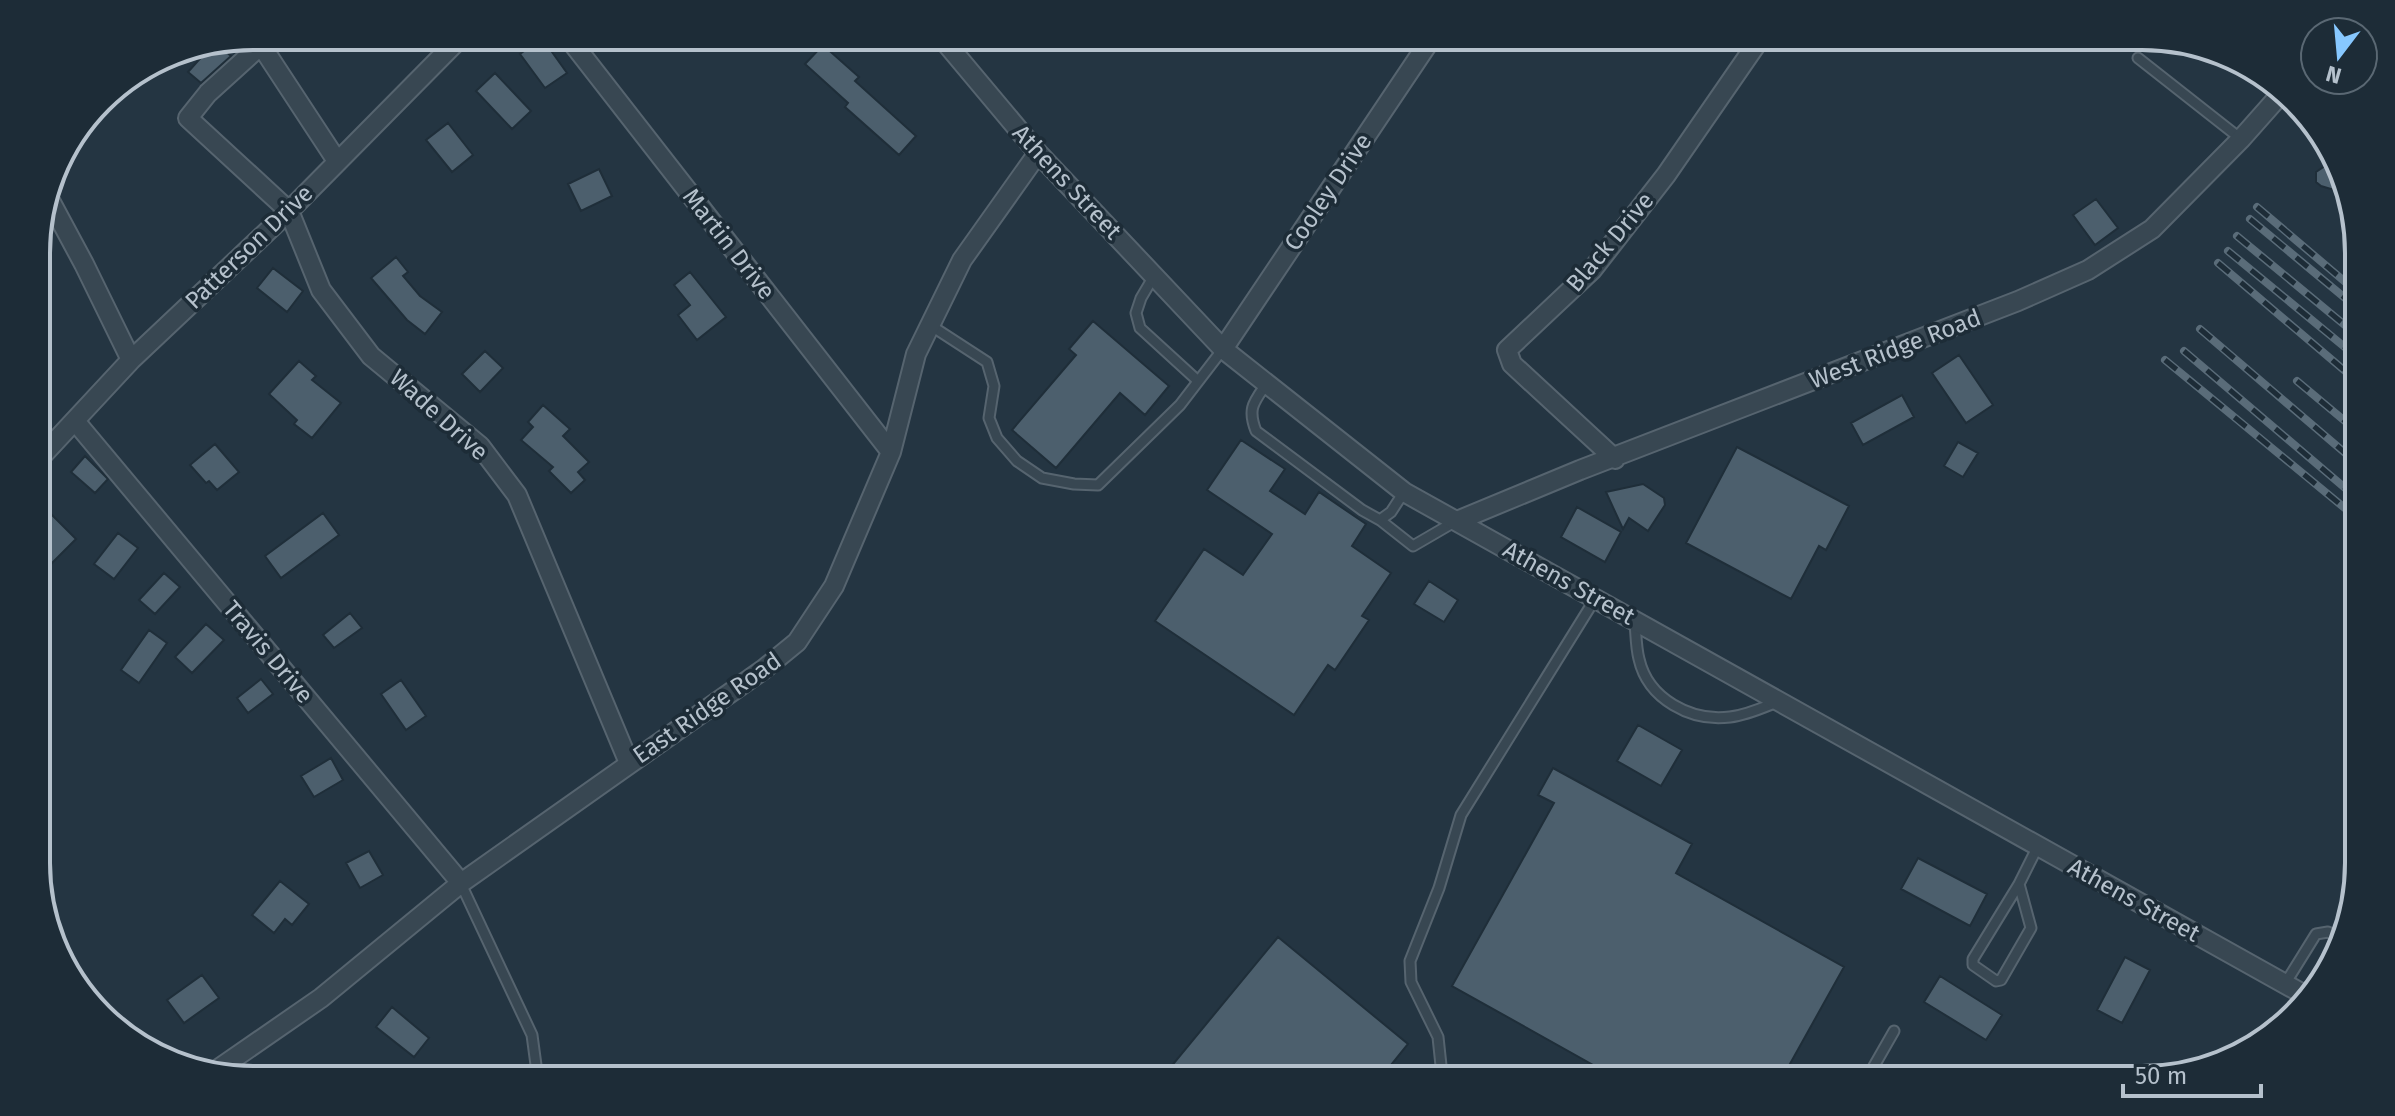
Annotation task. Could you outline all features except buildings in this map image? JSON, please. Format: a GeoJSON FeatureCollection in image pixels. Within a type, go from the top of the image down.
{"type":"FeatureCollection","features":[{"type":"Feature","properties":{"kind":"street"},"geometry":{"type":"LineString","coordinates":[[251,50],[188,118],[289,211]]}},
{"type":"Feature","properties":{"kind":"street"},"geometry":{"type":"LineString","coordinates":[[269,50],[337,161]]}},
{"type":"Feature","properties":{"kind":"street","name":"Patterson Drive"},"geometry":{"type":"LineString","coordinates":[[50,447],[131,360],[289,211],[448,50]]}},
{"type":"Feature","properties":{"kind":"street","name":"Martin Drive"},"geometry":{"type":"LineString","coordinates":[[578,50],[891,452]]}},
{"type":"Feature","properties":{"kind":"street","name":"Athens Street"},"geometry":{"type":"LineString","coordinates":[[952,50],[1038,153],[1223,349],[1404,492],[2299,992]]}},
{"type":"Feature","properties":{"kind":"street","name":"Cooley Drive"},"geometry":{"type":"LineString","coordinates":[[1223,349],[1424,50]]}},
{"type":"Feature","properties":{"kind":"street","name":"Black Drive"},"geometry":{"type":"LineString","coordinates":[[1615,459],[1512,364],[1507,350],[1592,270],[1666,175],[1752,50]]}},
{"type":"Feature","properties":{"kind":"street","name":"West Ridge Road"},"geometry":{"type":"LineString","coordinates":[[1457,521],[2018,301],[2088,270],[2152,229],[2275,101]]}},
{"type":"Feature","properties":{"kind":"street","name":"East Ridge Road"},"geometry":{"type":"LineString","coordinates":[[226,1064],[321,998],[461,883],[764,669],[797,642],[834,586],[891,452],[916,354],[962,260],[1038,153]]}},
{"type":"Feature","properties":{"kind":"street"},"geometry":{"type":"LineString","coordinates":[[55,210],[131,360]]}},
{"type":"Feature","properties":{"kind":"street","name":"Wade Drive"},"geometry":{"type":"LineString","coordinates":[[289,211],[321,290],[371,356],[480,446],[517,495],[629,763]]}},
{"type":"Feature","properties":{"kind":"street","name":"Travis Drive"},"geometry":{"type":"LineString","coordinates":[[75,421],[461,883]]}},
{"type":"Feature","properties":{"kind":"lane"},"geometry":{"type":"LineString","coordinates":[[2138,58],[2241,139]]}},
{"type":"Feature","properties":{"kind":"lane"},"geometry":{"type":"LineString","coordinates":[[1154,276],[1136,313],[1140,328],[1198,381]]}},
{"type":"Feature","properties":{"kind":"lane"},"geometry":{"type":"LineString","coordinates":[[930,325],[987,362],[994,386],[989,418],[997,438],[1017,461],[1042,478],[1074,484],[1098,485],[1180,405],[1223,349]]}},
{"type":"Feature","properties":{"kind":"lane"},"geometry":{"type":"LineString","coordinates":[[1267,383],[1253,403],[1250,417],[1256,431],[1362,510],[1413,546],[1457,521]]}},
{"type":"Feature","properties":{"kind":"lane"},"geometry":{"type":"LineString","coordinates":[[1380,520],[1391,512],[1404,492]]}},
{"type":"Feature","properties":{"kind":"lane"},"geometry":{"type":"LineString","coordinates":[[1443,1066],[1438,1037],[1411,982],[1410,961],[1439,888],[1461,815],[1595,599]]}},
{"type":"Feature","properties":{"kind":"lane"},"geometry":{"type":"LineString","coordinates":[[1635,620],[1642,670],[1660,695],[1686,712],[1727,718],[1780,701]]}},
{"type":"Feature","properties":{"kind":"lane"},"geometry":{"type":"LineString","coordinates":[[2019,884],[2031,928],[2001,980],[1996,981],[1973,965],[1973,959],[2019,884],[2038,846]]}},
{"type":"Feature","properties":{"kind":"lane"},"geometry":{"type":"LineString","coordinates":[[461,883],[532,1035],[536,1066]]}},
{"type":"Feature","properties":{"kind":"lane"},"geometry":{"type":"LineString","coordinates":[[2285,984],[2316,934],[2332,934]]}},
{"type":"Feature","properties":{"kind":"lane"},"geometry":{"type":"LineString","coordinates":[[1874,1066],[1894,1031]]}},
{"type":"Feature","properties":{"kind":"railway"},"geometry":{"type":"LineString","coordinates":[[2257,207],[2345,282]]}},
{"type":"Feature","properties":{"kind":"railway"},"geometry":{"type":"LineString","coordinates":[[2250,219],[2345,298]]}},
{"type":"Feature","properties":{"kind":"railway"},"geometry":{"type":"LineString","coordinates":[[2237,236],[2345,325]]}},
{"type":"Feature","properties":{"kind":"railway"},"geometry":{"type":"LineString","coordinates":[[2228,251],[2345,347]]}},
{"type":"Feature","properties":{"kind":"railway"},"geometry":{"type":"LineString","coordinates":[[2218,263],[2345,371]]}},
{"type":"Feature","properties":{"kind":"railway"},"geometry":{"type":"LineString","coordinates":[[2200,329],[2345,453]]}},
{"type":"Feature","properties":{"kind":"railway"},"geometry":{"type":"LineString","coordinates":[[2184,351],[2345,488]]}},
{"type":"Feature","properties":{"kind":"railway"},"geometry":{"type":"LineString","coordinates":[[2165,360],[2345,508]]}},
{"type":"Feature","properties":{"kind":"railway"},"geometry":{"type":"LineString","coordinates":[[2297,381],[2345,421]]}}]}
